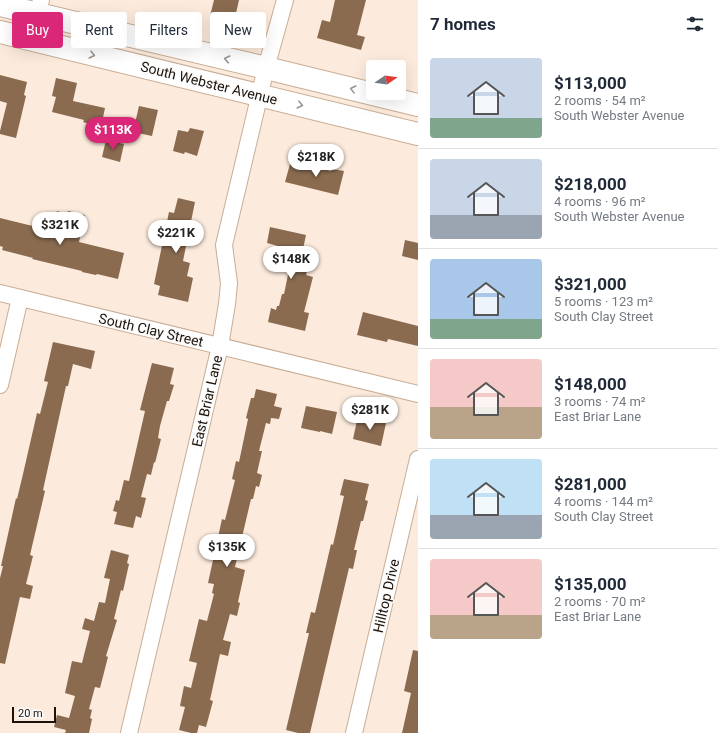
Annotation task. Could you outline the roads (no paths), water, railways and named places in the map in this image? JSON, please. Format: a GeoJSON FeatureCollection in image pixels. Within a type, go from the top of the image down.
{"type":"FeatureCollection","features":[{"type":"Feature","properties":{"kind":"main road","name":"South Webster Avenue"},"geometry":{"type":"LineString","coordinates":[[0,6],[39,7],[266,68],[418,105]]}},
{"type":"Feature","properties":{"kind":"main road","name":"South Webster Avenue"},"geometry":{"type":"LineString","coordinates":[[0,32],[12,35]]}},
{"type":"Feature","properties":{"kind":"main road","name":"South Webster Avenue"},"geometry":{"type":"LineString","coordinates":[[63,48],[418,134]]}},
{"type":"Feature","properties":{"kind":"street","name":"East Briar Lane"},"geometry":{"type":"LineString","coordinates":[[129,733],[220,346],[229,283],[224,245],[259,96],[285,0]]}},
{"type":"Feature","properties":{"kind":"street","name":"South Clay Street"},"geometry":{"type":"LineString","coordinates":[[0,293],[418,394]]}},
{"type":"Feature","properties":{"kind":"street"},"geometry":{"type":"LineString","coordinates":[[0,385],[20,298]]}},
{"type":"Feature","properties":{"kind":"street","name":"Hilltop Drive"},"geometry":{"type":"LineString","coordinates":[[354,733],[418,459]]}}]}
